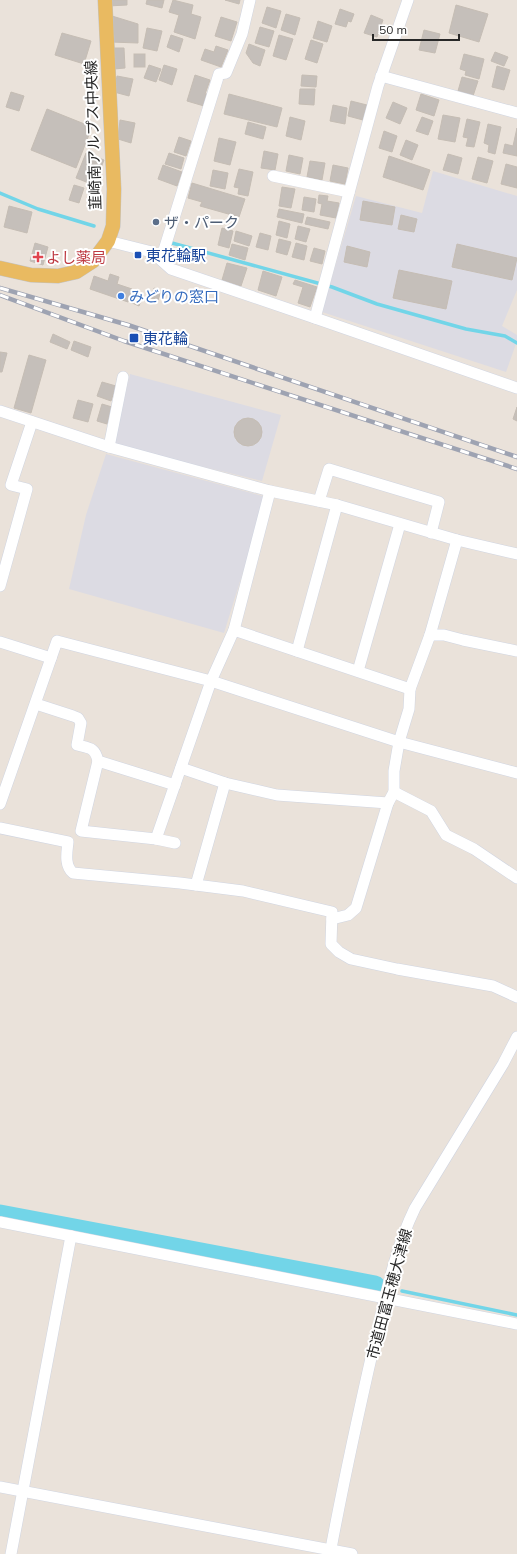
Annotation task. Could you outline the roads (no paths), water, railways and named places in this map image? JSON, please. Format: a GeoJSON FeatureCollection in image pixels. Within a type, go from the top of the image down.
{"type":"FeatureCollection","features":[{"type":"Feature","properties":{"kind":"main road","name":"韮崎南アルプス中央線"},"geometry":{"type":"LineString","coordinates":[[0,268],[31,275],[58,276],[76,272],[93,261],[108,241],[112,226],[114,190],[105,0]]}},
{"type":"Feature","properties":{"kind":"street"},"geometry":{"type":"LineString","coordinates":[[157,257],[164,250],[219,74],[226,74],[242,34],[250,0]]}},
{"type":"Feature","properties":{"kind":"street"},"geometry":{"type":"LineString","coordinates":[[315,318],[381,76],[408,0]]}},
{"type":"Feature","properties":{"kind":"street"},"geometry":{"type":"LineString","coordinates":[[381,76],[517,113]]}},
{"type":"Feature","properties":{"kind":"street"},"geometry":{"type":"LineString","coordinates":[[273,176],[349,192]]}},
{"type":"Feature","properties":{"kind":"street"},"geometry":{"type":"LineString","coordinates":[[108,241],[152,252],[170,269],[517,388]]}},
{"type":"Feature","properties":{"kind":"street"},"geometry":{"type":"LineString","coordinates":[[109,447],[123,377]]}},
{"type":"Feature","properties":{"kind":"street"},"geometry":{"type":"LineString","coordinates":[[0,411],[109,447],[270,491],[337,505],[431,533],[517,554]]}},
{"type":"Feature","properties":{"kind":"street"},"geometry":{"type":"LineString","coordinates":[[0,586],[27,489],[11,485],[32,422]]}},
{"type":"Feature","properties":{"kind":"street"},"geometry":{"type":"LineString","coordinates":[[319,501],[330,469],[440,502],[431,533]]}},
{"type":"Feature","properties":{"kind":"street"},"geometry":{"type":"LineString","coordinates":[[156,839],[211,681],[234,630],[270,491]]}},
{"type":"Feature","properties":{"kind":"street"},"geometry":{"type":"LineString","coordinates":[[297,652],[337,505]]}},
{"type":"Feature","properties":{"kind":"street"},"geometry":{"type":"LineString","coordinates":[[358,671],[400,524]]}},
{"type":"Feature","properties":{"kind":"street"},"geometry":{"type":"LineString","coordinates":[[332,919],[348,915],[356,908],[388,804],[394,792],[394,771],[399,742],[409,709],[410,688],[430,635],[457,540]]}},
{"type":"Feature","properties":{"kind":"street"},"geometry":{"type":"LineString","coordinates":[[234,630],[410,688]]}},
{"type":"Feature","properties":{"kind":"street"},"geometry":{"type":"LineString","coordinates":[[430,635],[444,635],[517,651]]}},
{"type":"Feature","properties":{"kind":"street"},"geometry":{"type":"LineString","coordinates":[[0,804],[57,641],[211,681],[399,742],[517,772]]}},
{"type":"Feature","properties":{"kind":"street"},"geometry":{"type":"LineString","coordinates":[[0,642],[51,658]]}},
{"type":"Feature","properties":{"kind":"street"},"geometry":{"type":"LineString","coordinates":[[36,704],[78,718],[81,723],[77,746],[92,749],[97,754],[98,761],[81,831],[156,839],[175,843]]}},
{"type":"Feature","properties":{"kind":"street"},"geometry":{"type":"LineString","coordinates":[[98,761],[175,785]]}},
{"type":"Feature","properties":{"kind":"street"},"geometry":{"type":"LineString","coordinates":[[181,768],[225,783],[277,794],[388,804]]}},
{"type":"Feature","properties":{"kind":"street"},"geometry":{"type":"LineString","coordinates":[[196,885],[225,783]]}},
{"type":"Feature","properties":{"kind":"street"},"geometry":{"type":"LineString","coordinates":[[394,792],[432,811],[446,835],[474,849],[517,878]]}},
{"type":"Feature","properties":{"kind":"street"},"geometry":{"type":"LineString","coordinates":[[0,828],[68,842],[68,869],[73,873],[243,891],[332,912],[331,944],[338,952],[351,958],[397,969],[493,986],[517,997]]}},
{"type":"Feature","properties":{"kind":"street","name":"市道田富玉穂大津線"},"geometry":{"type":"LineString","coordinates":[[330,1552],[356,1424],[385,1298],[404,1231],[415,1208],[503,1064],[517,1036]]}},
{"type":"Feature","properties":{"kind":"street"},"geometry":{"type":"LineString","coordinates":[[0,1222],[517,1324]]}},
{"type":"Feature","properties":{"kind":"street"},"geometry":{"type":"LineString","coordinates":[[11,1554],[71,1236]]}},
{"type":"Feature","properties":{"kind":"street"},"geometry":{"type":"LineString","coordinates":[[0,1487],[330,1552],[352,1554]]}},
{"type":"Feature","properties":{"kind":"waterway"},"geometry":{"type":"LineString","coordinates":[[0,193],[38,209],[94,226]]}},
{"type":"Feature","properties":{"kind":"waterway"},"geometry":{"type":"LineString","coordinates":[[172,243],[332,287],[377,304],[466,329],[505,336],[517,343]]}},
{"type":"Feature","properties":{"kind":"waterway"},"geometry":{"type":"LineString","coordinates":[[0,1215],[375,1286]]}},
{"type":"Feature","properties":{"kind":"waterway"},"geometry":{"type":"LineString","coordinates":[[402,1291],[517,1315]]}},
{"type":"Feature","properties":{"kind":"railway"},"geometry":{"type":"LineString","coordinates":[[0,288],[128,325],[517,457]]}},
{"type":"Feature","properties":{"kind":"railway"},"geometry":{"type":"LineString","coordinates":[[0,295],[124,341],[517,469]]}},
{"type":"Feature","properties":{"kind":"place","name":"ザ・パーク"},"geometry":{"type":"Point","coordinates":[156,222]}},
{"type":"Feature","properties":{"kind":"place","name":"東花輪駅"},"geometry":{"type":"Point","coordinates":[138,255]}},
{"type":"Feature","properties":{"kind":"place","name":"よし薬局"},"geometry":{"type":"Point","coordinates":[38,257]}},
{"type":"Feature","properties":{"kind":"place","name":"みどりの窓口"},"geometry":{"type":"Point","coordinates":[121,296]}},
{"type":"Feature","properties":{"kind":"place","name":"東花輪"},"geometry":{"type":"Point","coordinates":[134,338]}}]}
